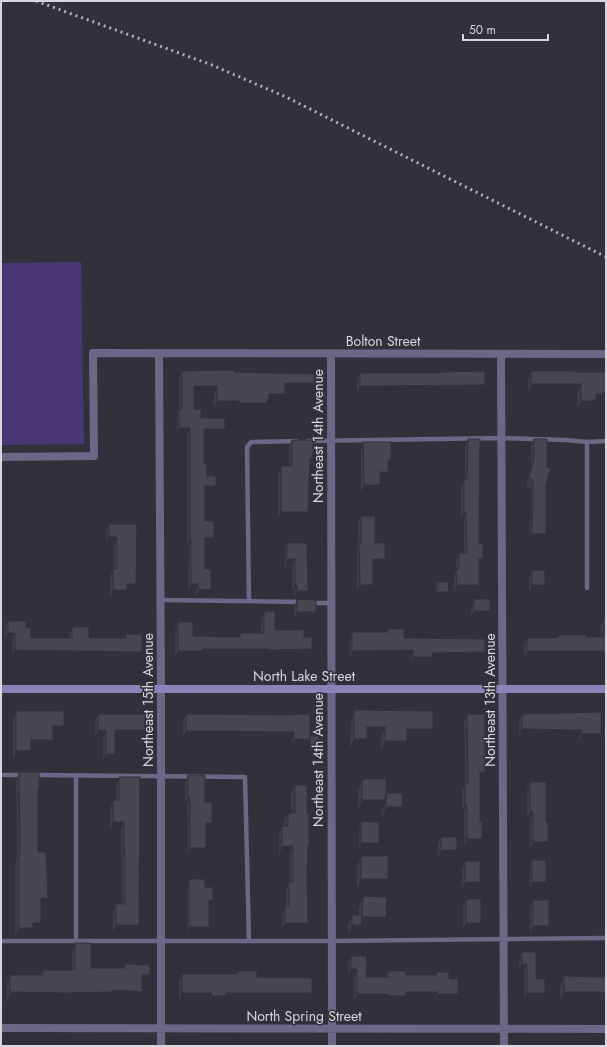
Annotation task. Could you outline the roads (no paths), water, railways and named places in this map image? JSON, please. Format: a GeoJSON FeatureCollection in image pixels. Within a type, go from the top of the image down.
{"type":"FeatureCollection","features":[{"type":"Feature","properties":{"kind":"street","name":"Bolton Street"},"geometry":{"type":"LineString","coordinates":[[1,457],[94,456],[93,353],[606,354]]}},
{"type":"Feature","properties":{"kind":"street","name":"Northeast 15th Avenue"},"geometry":{"type":"LineString","coordinates":[[159,354],[161,600],[161,1046]]}},
{"type":"Feature","properties":{"kind":"street","name":"Northeast 14th Avenue"},"geometry":{"type":"LineString","coordinates":[[332,354],[332,1046]]}},
{"type":"Feature","properties":{"kind":"street","name":"Northeast 13th Avenue"},"geometry":{"type":"LineString","coordinates":[[502,354],[504,1046]]}},
{"type":"Feature","properties":{"kind":"street","name":"North Lake Street"},"geometry":{"type":"LineString","coordinates":[[1,688],[606,689]]}},
{"type":"Feature","properties":{"kind":"street","name":"North Spring Street"},"geometry":{"type":"LineString","coordinates":[[1,1028],[606,1029]]}},
{"type":"Feature","properties":{"kind":"lane"},"geometry":{"type":"LineString","coordinates":[[249,601],[247,447],[251,442],[502,438],[587,442],[606,441]]}},
{"type":"Feature","properties":{"kind":"lane"},"geometry":{"type":"LineString","coordinates":[[587,442],[587,588]]}},
{"type":"Feature","properties":{"kind":"lane"},"geometry":{"type":"LineString","coordinates":[[161,600],[331,603]]}},
{"type":"Feature","properties":{"kind":"lane"},"geometry":{"type":"LineString","coordinates":[[1,775],[245,777],[249,941]]}},
{"type":"Feature","properties":{"kind":"lane"},"geometry":{"type":"LineString","coordinates":[[76,775],[76,940]]}},
{"type":"Feature","properties":{"kind":"lane"},"geometry":{"type":"LineString","coordinates":[[1,941],[332,941],[606,938]]}},
{"type":"Feature","properties":{"kind":"railway"},"geometry":{"type":"LineString","coordinates":[[36,1],[212,65],[286,97],[606,257]]}}]}
